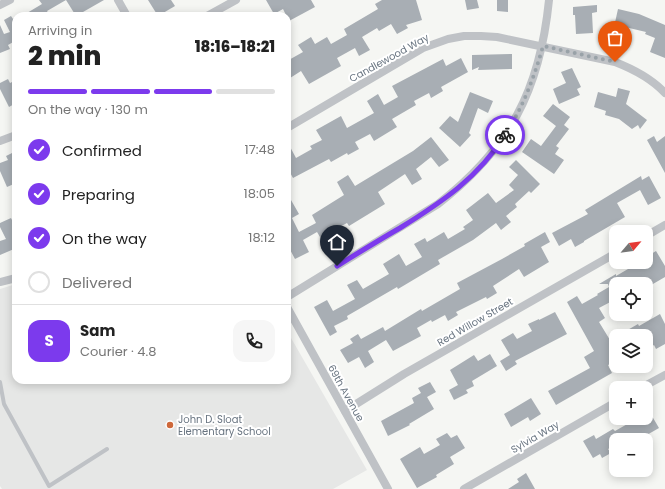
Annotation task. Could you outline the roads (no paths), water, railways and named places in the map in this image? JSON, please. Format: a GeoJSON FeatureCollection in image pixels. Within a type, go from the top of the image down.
{"type":"FeatureCollection","features":[{"type":"Feature","properties":{"kind":"street"},"geometry":{"type":"LineString","coordinates":[[0,5],[10,0]]}},
{"type":"Feature","properties":{"kind":"street"},"geometry":{"type":"LineString","coordinates":[[118,0],[125,12]]}},
{"type":"Feature","properties":{"kind":"street"},"geometry":{"type":"LineString","coordinates":[[215,12],[236,0]]}},
{"type":"Feature","properties":{"kind":"street"},"geometry":{"type":"LineString","coordinates":[[291,295],[438,204],[459,188],[490,156],[515,119],[527,95],[543,46],[550,0]]}},
{"type":"Feature","properties":{"kind":"street","name":"Candlewood Way"},"geometry":{"type":"LineString","coordinates":[[291,126],[423,48],[464,36],[497,37],[615,62],[645,76],[665,93]]}},
{"type":"Feature","properties":{"kind":"street"},"geometry":{"type":"LineString","coordinates":[[0,141],[12,137]]}},
{"type":"Feature","properties":{"kind":"street"},"geometry":{"type":"LineString","coordinates":[[653,232],[665,225]]}},
{"type":"Feature","properties":{"kind":"street","name":"Red Willow Street"},"geometry":{"type":"LineString","coordinates":[[345,411],[404,374],[609,257]]}},
{"type":"Feature","properties":{"kind":"street"},"geometry":{"type":"LineString","coordinates":[[0,282],[12,279]]}},
{"type":"Feature","properties":{"kind":"street","name":"69th Avenue"},"geometry":{"type":"LineString","coordinates":[[291,314],[388,489]]}},
{"type":"Feature","properties":{"kind":"street"},"geometry":{"type":"LineString","coordinates":[[653,381],[665,374]]}},
{"type":"Feature","properties":{"kind":"street","name":"Sylvia Way"},"geometry":{"type":"LineString","coordinates":[[464,489],[609,406]]}},
{"type":"Feature","properties":{"kind":"lane"},"geometry":{"type":"LineString","coordinates":[[0,382],[4,404],[49,486],[107,449]]}},
{"type":"Feature","properties":{"kind":"place","name":"John D. Sloat Elementary School"},"geometry":{"type":"Point","coordinates":[170,425]}}]}
